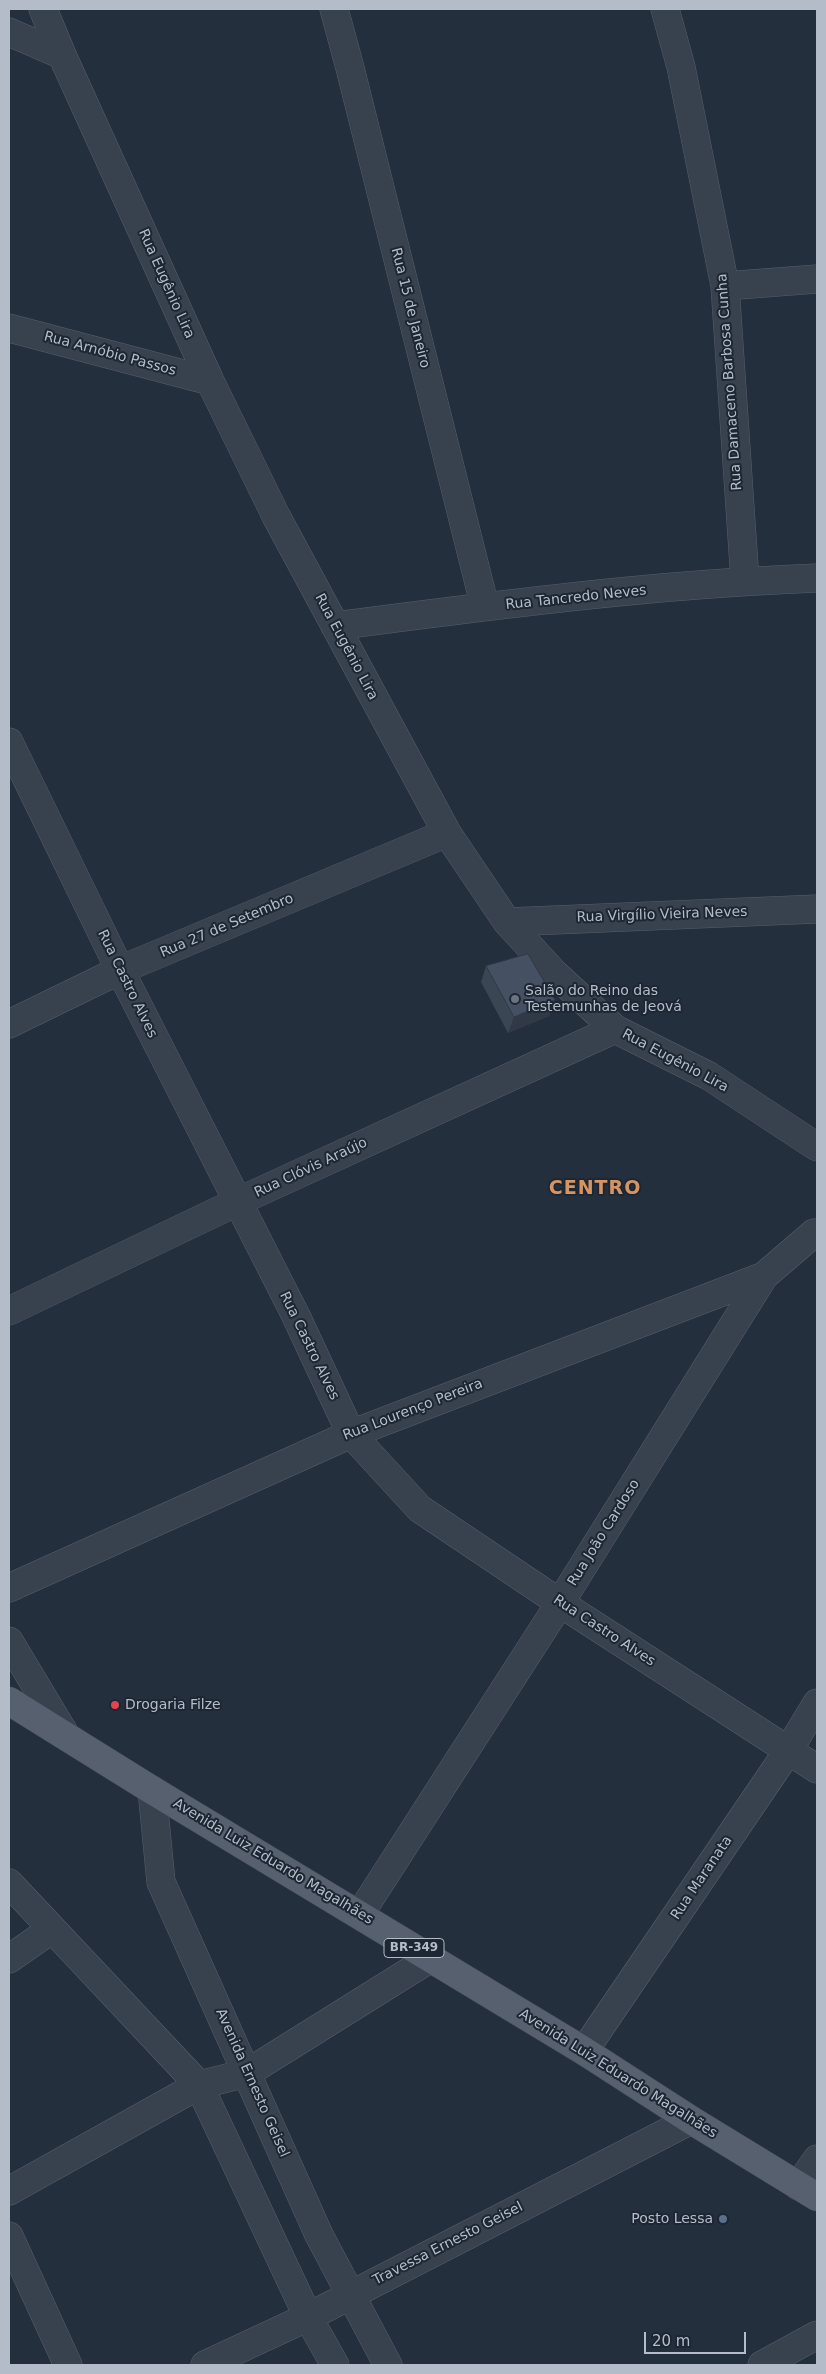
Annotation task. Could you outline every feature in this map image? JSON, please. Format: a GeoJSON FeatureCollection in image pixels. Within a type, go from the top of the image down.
{"type":"FeatureCollection","features":[{"type":"Feature","properties":{"kind":"main road","name":"Avenida Luiz Eduardo Magalhães"},"geometry":{"type":"LineString","coordinates":[[9,1701],[152,1790],[584,2051],[691,2120],[808,2191]]}},
{"type":"Feature","properties":{"kind":"street","name":"Rua Eugênio Lira"},"geometry":{"type":"LineString","coordinates":[[43,9],[62,55],[210,381],[276,516],[447,833],[507,922],[555,974],[615,1029],[710,1076],[817,1147]]}},
{"type":"Feature","properties":{"kind":"street","name":"Rua 15 de Janeiro"},"geometry":{"type":"LineString","coordinates":[[334,9],[485,607]]}},
{"type":"Feature","properties":{"kind":"street","name":"Rua Damaceno Barbosa Cunha"},"geometry":{"type":"LineString","coordinates":[[665,9],[681,67],[725,286],[745,581]]}},
{"type":"Feature","properties":{"kind":"street"},"geometry":{"type":"LineString","coordinates":[[9,32],[62,55]]}},
{"type":"Feature","properties":{"kind":"street"},"geometry":{"type":"LineString","coordinates":[[725,286],[817,279]]}},
{"type":"Feature","properties":{"kind":"street","name":"Rua Arnóbio Passos"},"geometry":{"type":"LineString","coordinates":[[9,328],[210,381]]}},
{"type":"Feature","properties":{"kind":"street","name":"Rua Tancredo Neves"},"geometry":{"type":"LineString","coordinates":[[335,626],[485,607],[745,581],[817,578]]}},
{"type":"Feature","properties":{"kind":"street","name":"Rua Castro Alves"},"geometry":{"type":"LineString","coordinates":[[9,742],[120,970],[296,1316],[351,1434],[420,1509],[560,1603],[817,1769]]}},
{"type":"Feature","properties":{"kind":"street","name":"Rua 27 de Setembro"},"geometry":{"type":"LineString","coordinates":[[9,1024],[120,970],[447,833]]}},
{"type":"Feature","properties":{"kind":"street","name":"Rua Virgílio Vieira Neves"},"geometry":{"type":"LineString","coordinates":[[507,922],[817,909]]}},
{"type":"Feature","properties":{"kind":"street","name":"Rua Clóvis Araújo"},"geometry":{"type":"LineString","coordinates":[[9,1311],[237,1202],[615,1029]]}},
{"type":"Feature","properties":{"kind":"street","name":"Rua Lourenço Pereira"},"geometry":{"type":"LineString","coordinates":[[9,1588],[351,1434],[764,1276],[814,1234]]}},
{"type":"Feature","properties":{"kind":"street","name":"Rua João Cardoso"},"geometry":{"type":"LineString","coordinates":[[360,1914],[560,1603],[764,1276]]}},
{"type":"Feature","properties":{"kind":"street"},"geometry":{"type":"LineString","coordinates":[[9,1641],[66,1736]]}},
{"type":"Feature","properties":{"kind":"street","name":"Rua Maranata"},"geometry":{"type":"LineString","coordinates":[[584,2051],[788,1751],[817,1703]]}},
{"type":"Feature","properties":{"kind":"street","name":"Avenida Ernesto Geisel"},"geometry":{"type":"LineString","coordinates":[[152,1790],[161,1882],[319,2235],[388,2365]]}},
{"type":"Feature","properties":{"kind":"street"},"geometry":{"type":"LineString","coordinates":[[9,1883],[199,2086],[308,2317],[335,2365]]}},
{"type":"Feature","properties":{"kind":"street"},"geometry":{"type":"LineString","coordinates":[[9,1959],[52,1928]]}},
{"type":"Feature","properties":{"kind":"street"},"geometry":{"type":"LineString","coordinates":[[9,2191],[199,2086],[247,2073],[431,1958]]}},
{"type":"Feature","properties":{"kind":"street","name":"Travessa Ernesto Geisel"},"geometry":{"type":"LineString","coordinates":[[205,2365],[308,2317],[691,2120]]}},
{"type":"Feature","properties":{"kind":"street"},"geometry":{"type":"LineString","coordinates":[[808,2191],[817,2159]]}},
{"type":"Feature","properties":{"kind":"street"},"geometry":{"type":"LineString","coordinates":[[9,2236],[68,2365]]}},
{"type":"Feature","properties":{"kind":"street"},"geometry":{"type":"LineString","coordinates":[[762,2365],[817,2335]]}},
{"type":"Feature","properties":{"kind":"building"},"geometry":{"type":"Polygon","coordinates":[[[528,954],[555,1000],[514,1017],[486,966],[528,954]]]}},
{"type":"Feature","properties":{"kind":"place","name":"Salão do Reino das Testemunhas de Jeová"},"geometry":{"type":"Point","coordinates":[515,999]}},
{"type":"Feature","properties":{"kind":"place","name":"Drogaria Filze"},"geometry":{"type":"Point","coordinates":[115,1705]}},
{"type":"Feature","properties":{"kind":"place","name":"Posto Lessa"},"geometry":{"type":"Point","coordinates":[723,2219]}},
{"type":"Feature","properties":{"kind":"district","name":"CENTRO"},"geometry":{"type":"Point","coordinates":[595,1189]}}]}
